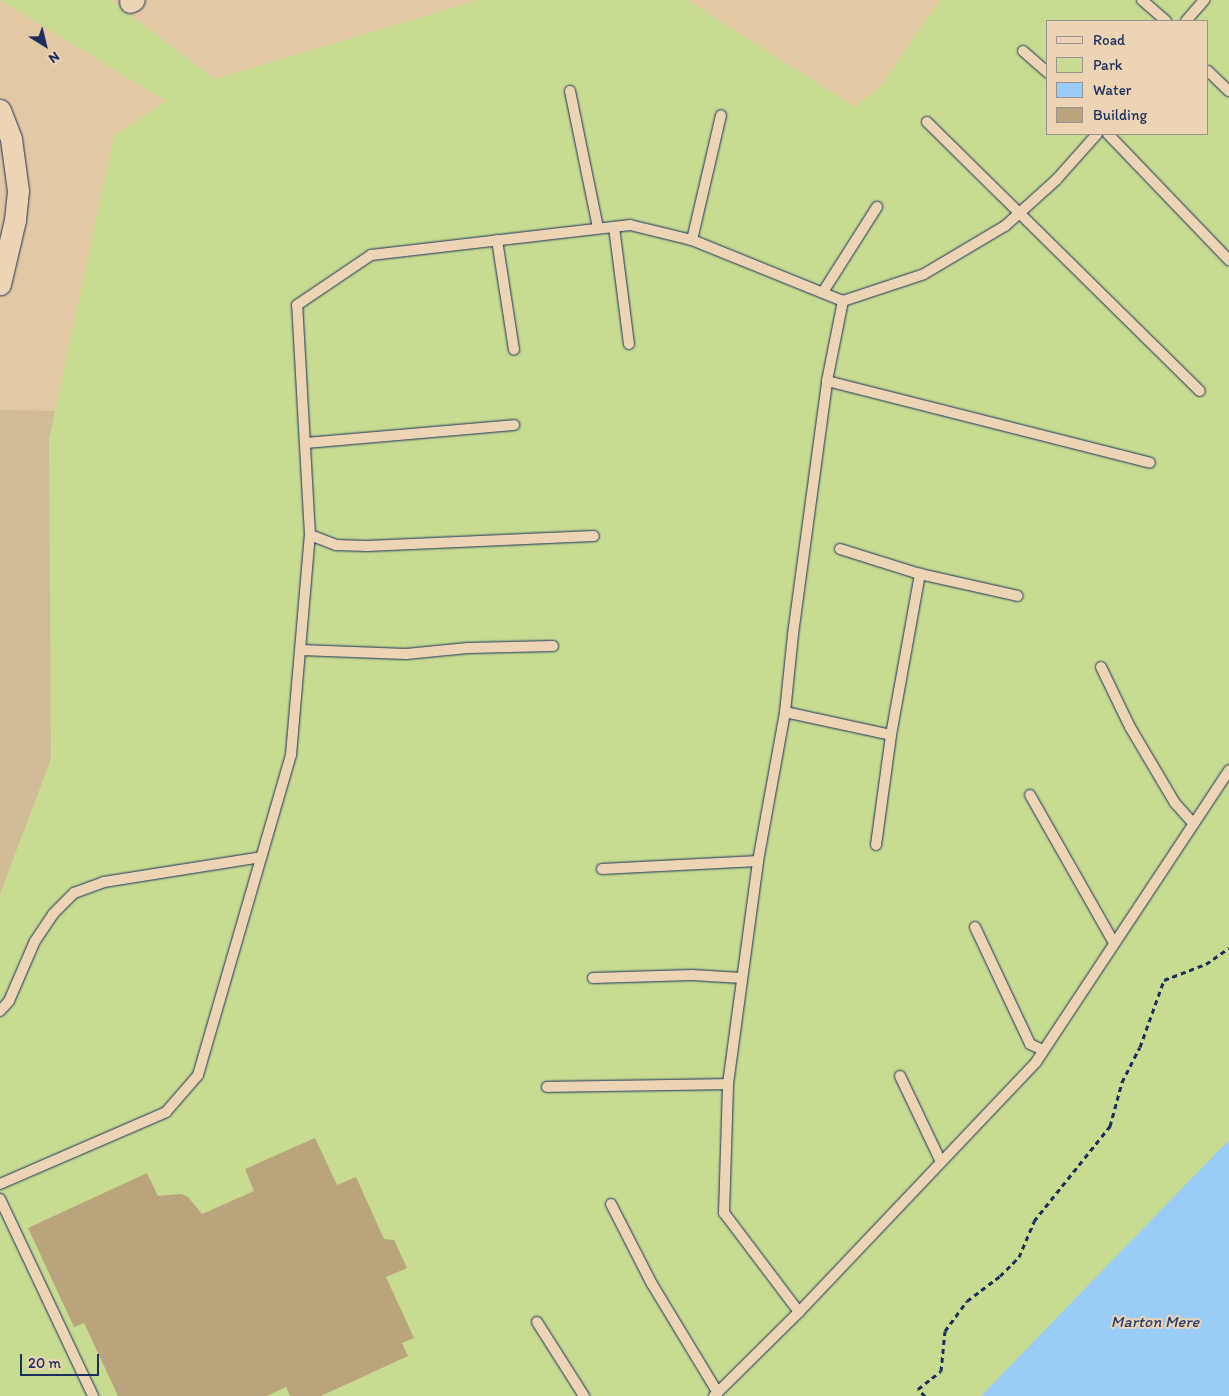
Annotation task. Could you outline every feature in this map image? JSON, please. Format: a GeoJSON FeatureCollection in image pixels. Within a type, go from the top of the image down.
{"type":"FeatureCollection","features":[{"type":"Feature","properties":{"kind":"street"},"geometry":{"type":"LineString","coordinates":[[0,110],[11,139],[18,191],[14,220],[0,284]]}},
{"type":"Feature","properties":{"kind":"lane"},"geometry":{"type":"LineString","coordinates":[[1142,0],[1165,20]]}},
{"type":"Feature","properties":{"kind":"lane"},"geometry":{"type":"LineString","coordinates":[[1187,20],[1204,0]]}},
{"type":"Feature","properties":{"kind":"lane"},"geometry":{"type":"LineString","coordinates":[[1023,51],[1046,71]]}},
{"type":"Feature","properties":{"kind":"lane"},"geometry":{"type":"LineString","coordinates":[[1209,72],[1229,91]]}},
{"type":"Feature","properties":{"kind":"lane"},"geometry":{"type":"LineString","coordinates":[[570,91],[598,228]]}},
{"type":"Feature","properties":{"kind":"lane"},"geometry":{"type":"LineString","coordinates":[[692,240],[721,115]]}},
{"type":"Feature","properties":{"kind":"lane"},"geometry":{"type":"LineString","coordinates":[[927,122],[1018,214],[1200,391]]}},
{"type":"Feature","properties":{"kind":"lane"},"geometry":{"type":"LineString","coordinates":[[0,1184],[166,1112],[198,1075],[291,755],[310,535],[297,305],[370,255],[630,225],[692,240],[843,301],[924,274],[1005,226],[1056,180],[1096,135]]}},
{"type":"Feature","properties":{"kind":"lane"},"geometry":{"type":"LineString","coordinates":[[1109,135],[1229,260]]}},
{"type":"Feature","properties":{"kind":"lane"},"geometry":{"type":"LineString","coordinates":[[823,292],[877,207]]}},
{"type":"Feature","properties":{"kind":"lane"},"geometry":{"type":"LineString","coordinates":[[614,227],[629,344]]}},
{"type":"Feature","properties":{"kind":"lane"},"geometry":{"type":"LineString","coordinates":[[497,240],[514,350]]}},
{"type":"Feature","properties":{"kind":"lane"},"geometry":{"type":"LineString","coordinates":[[799,1312],[724,1213],[728,1084],[758,862],[785,712],[793,634],[827,381],[843,301]]}},
{"type":"Feature","properties":{"kind":"lane"},"geometry":{"type":"LineString","coordinates":[[827,381],[1150,464]]}},
{"type":"Feature","properties":{"kind":"lane"},"geometry":{"type":"LineString","coordinates":[[305,443],[514,425]]}},
{"type":"Feature","properties":{"kind":"lane"},"geometry":{"type":"LineString","coordinates":[[310,535],[336,545],[344,546],[594,536]]}},
{"type":"Feature","properties":{"kind":"lane"},"geometry":{"type":"LineString","coordinates":[[840,549],[920,574],[1018,596]]}},
{"type":"Feature","properties":{"kind":"lane"},"geometry":{"type":"LineString","coordinates":[[876,845],[891,735],[920,574]]}},
{"type":"Feature","properties":{"kind":"lane"},"geometry":{"type":"LineString","coordinates":[[300,650],[406,654],[468,648],[553,646]]}},
{"type":"Feature","properties":{"kind":"lane"},"geometry":{"type":"LineString","coordinates":[[1102,667],[1130,727],[1175,803],[1194,824]]}},
{"type":"Feature","properties":{"kind":"lane"},"geometry":{"type":"LineString","coordinates":[[785,712],[891,735]]}},
{"type":"Feature","properties":{"kind":"lane"},"geometry":{"type":"LineString","coordinates":[[611,1204],[652,1284],[716,1394],[799,1312],[1036,1062],[1229,770]]}},
{"type":"Feature","properties":{"kind":"lane"},"geometry":{"type":"LineString","coordinates":[[1030,796],[1114,943]]}},
{"type":"Feature","properties":{"kind":"lane"},"geometry":{"type":"LineString","coordinates":[[0,1011],[9,1001],[35,940],[54,914],[74,893],[104,882],[261,857]]}},
{"type":"Feature","properties":{"kind":"lane"},"geometry":{"type":"LineString","coordinates":[[602,869],[758,862]]}},
{"type":"Feature","properties":{"kind":"lane"},"geometry":{"type":"LineString","coordinates":[[975,927],[1030,1044],[1043,1050]]}},
{"type":"Feature","properties":{"kind":"lane"},"geometry":{"type":"LineString","coordinates":[[594,978],[692,975],[742,978]]}},
{"type":"Feature","properties":{"kind":"lane"},"geometry":{"type":"LineString","coordinates":[[900,1076],[941,1162]]}},
{"type":"Feature","properties":{"kind":"lane"},"geometry":{"type":"LineString","coordinates":[[547,1087],[728,1084]]}},
{"type":"Feature","properties":{"kind":"lane"},"geometry":{"type":"LineString","coordinates":[[0,1199],[93,1396]]}},
{"type":"Feature","properties":{"kind":"lane"},"geometry":{"type":"LineString","coordinates":[[537,1322],[584,1396]]}},
{"type":"Feature","properties":{"kind":"path"},"geometry":{"type":"LineString","coordinates":[[925,1396],[918,1389],[941,1371],[946,1331],[967,1301],[1000,1276],[1019,1257],[1034,1221],[1063,1181],[1110,1126],[1122,1082],[1140,1047],[1164,980],[1206,964],[1229,948]]}},
{"type":"Feature","properties":{"kind":"shaded area"},"geometry":{"type":"Polygon","coordinates":[[[0,410],[63,411],[63,760],[0,903],[0,410]]]}},
{"type":"Feature","properties":{"kind":"green space"},"geometry":{"type":"Polygon","coordinates":[[[0,0],[111,0],[215,79],[479,0],[687,0],[855,107],[881,86],[940,0],[1229,0],[1229,1396],[0,1396],[0,894],[51,759],[49,439],[114,136],[166,101],[0,0]]]}},
{"type":"Feature","properties":{"kind":"water","name":"Marton Mere"},"geometry":{"type":"Polygon","coordinates":[[[1229,1141],[1229,1396],[981,1396],[1221,1148],[1229,1141]]]}},
{"type":"Feature","properties":{"kind":"building"},"geometry":{"type":"Polygon","coordinates":[[[315,1138],[337,1185],[356,1177],[384,1239],[394,1240],[407,1268],[386,1277],[414,1338],[402,1343],[408,1356],[321,1396],[290,1396],[286,1387],[267,1396],[118,1396],[84,1323],[74,1327],[28,1228],[147,1173],[158,1196],[181,1194],[188,1197],[202,1214],[254,1191],[245,1169],[315,1138]]]}}]}
